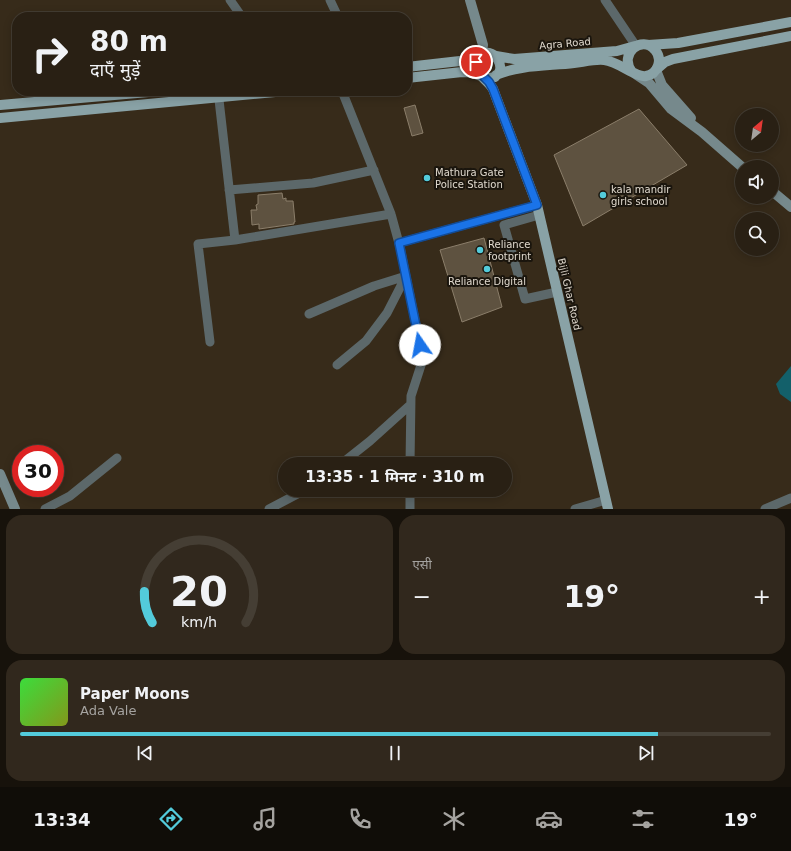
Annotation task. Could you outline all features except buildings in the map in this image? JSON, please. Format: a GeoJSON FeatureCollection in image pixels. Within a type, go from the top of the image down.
{"type":"FeatureCollection","features":[{"type":"Feature","properties":{"kind":"main road"},"geometry":{"type":"LineString","coordinates":[[470,0],[482,50],[485,54],[494,55],[500,63],[493,89]]}},
{"type":"Feature","properties":{"kind":"main road","name":"Agra Road"},"geometry":{"type":"LineString","coordinates":[[494,55],[514,59],[617,51],[641,45],[678,43],[791,22]]}},
{"type":"Feature","properties":{"kind":"main road"},"geometry":{"type":"LineString","coordinates":[[656,70],[659,65],[658,54],[651,46],[641,45],[629,53],[627,63],[634,73],[647,76],[656,70],[665,62],[672,59],[791,36]]}},
{"type":"Feature","properties":{"kind":"main road"},"geometry":{"type":"LineString","coordinates":[[412,66],[460,61],[482,50]]}},
{"type":"Feature","properties":{"kind":"main road"},"geometry":{"type":"LineString","coordinates":[[482,50],[478,58],[476,66],[477,70],[489,82],[493,89]]}},
{"type":"Feature","properties":{"kind":"main road","name":"Agra Road"},"geometry":{"type":"LineString","coordinates":[[496,75],[512,69],[604,60],[621,65],[649,83],[671,109],[702,132],[735,161]]}},
{"type":"Feature","properties":{"kind":"main road","name":"Agra Road"},"geometry":{"type":"LineString","coordinates":[[656,70],[662,85],[702,132]]}},
{"type":"Feature","properties":{"kind":"main road"},"geometry":{"type":"LineString","coordinates":[[412,77],[462,72],[490,78],[496,75]]}},
{"type":"Feature","properties":{"kind":"main road","name":"Bijli Ghar Road"},"geometry":{"type":"LineString","coordinates":[[493,89],[537,205],[607,504]]}},
{"type":"Feature","properties":{"kind":"main road"},"geometry":{"type":"LineString","coordinates":[[0,105],[103,96]]}},
{"type":"Feature","properties":{"kind":"main road"},"geometry":{"type":"LineString","coordinates":[[0,118],[209,96]]}},
{"type":"Feature","properties":{"kind":"main road"},"geometry":{"type":"LineString","coordinates":[[779,197],[791,207]]}},
{"type":"Feature","properties":{"kind":"main road"},"geometry":{"type":"LineString","coordinates":[[0,474],[15,509]]}},
{"type":"Feature","properties":{"kind":"street"},"geometry":{"type":"LineString","coordinates":[[230,0],[238,12]]}},
{"type":"Feature","properties":{"kind":"street"},"geometry":{"type":"LineString","coordinates":[[330,0],[336,12]]}},
{"type":"Feature","properties":{"kind":"street"},"geometry":{"type":"LineString","coordinates":[[605,0],[641,45]]}},
{"type":"Feature","properties":{"kind":"street"},"geometry":{"type":"LineString","coordinates":[[218,96],[235,240]]}},
{"type":"Feature","properties":{"kind":"street"},"geometry":{"type":"LineString","coordinates":[[344,96],[391,214],[399,243],[423,359],[411,396],[410,457]]}},
{"type":"Feature","properties":{"kind":"street"},"geometry":{"type":"LineString","coordinates":[[229,190],[313,183],[374,170]]}},
{"type":"Feature","properties":{"kind":"street"},"geometry":{"type":"LineString","coordinates":[[399,243],[537,205]]}},
{"type":"Feature","properties":{"kind":"street"},"geometry":{"type":"LineString","coordinates":[[210,342],[198,244],[235,240],[391,214]]}},
{"type":"Feature","properties":{"kind":"street"},"geometry":{"type":"LineString","coordinates":[[539,215],[504,225],[525,299],[557,292]]}},
{"type":"Feature","properties":{"kind":"street"},"geometry":{"type":"LineString","coordinates":[[309,314],[374,286],[406,276]]}},
{"type":"Feature","properties":{"kind":"street"},"geometry":{"type":"LineString","coordinates":[[337,365],[366,341],[387,313],[406,276]]}},
{"type":"Feature","properties":{"kind":"street"},"geometry":{"type":"LineString","coordinates":[[350,457],[410,405]]}},
{"type":"Feature","properties":{"kind":"street"},"geometry":{"type":"LineString","coordinates":[[45,509],[70,496],[117,458]]}},
{"type":"Feature","properties":{"kind":"street"},"geometry":{"type":"LineString","coordinates":[[269,509],[292,497]]}},
{"type":"Feature","properties":{"kind":"street"},"geometry":{"type":"LineString","coordinates":[[410,497],[410,509]]}},
{"type":"Feature","properties":{"kind":"street"},"geometry":{"type":"LineString","coordinates":[[765,509],[791,498]]}},
{"type":"Feature","properties":{"kind":"street"},"geometry":{"type":"LineString","coordinates":[[575,509],[607,504]]}},
{"type":"Feature","properties":{"kind":"water"},"geometry":{"type":"Polygon","coordinates":[[[791,366],[791,402],[780,394],[776,384],[791,366]]]}},
{"type":"Feature","properties":{"kind":"place","name":"Mathura Gate Police Station"},"geometry":{"type":"Point","coordinates":[427,178]}},
{"type":"Feature","properties":{"kind":"place","name":"kala mandir girls school"},"geometry":{"type":"Point","coordinates":[603,195]}},
{"type":"Feature","properties":{"kind":"place","name":"Reliance footprint"},"geometry":{"type":"Point","coordinates":[480,250]}},
{"type":"Feature","properties":{"kind":"place","name":"Reliance Digital"},"geometry":{"type":"Point","coordinates":[487,269]}},
{"type":"Feature","properties":{"kind":"route"},"geometry":{"type":"LineString","coordinates":[[420,345],[399,243],[537,205],[493,89],[489,82],[479,74],[476,62]]}}]}
